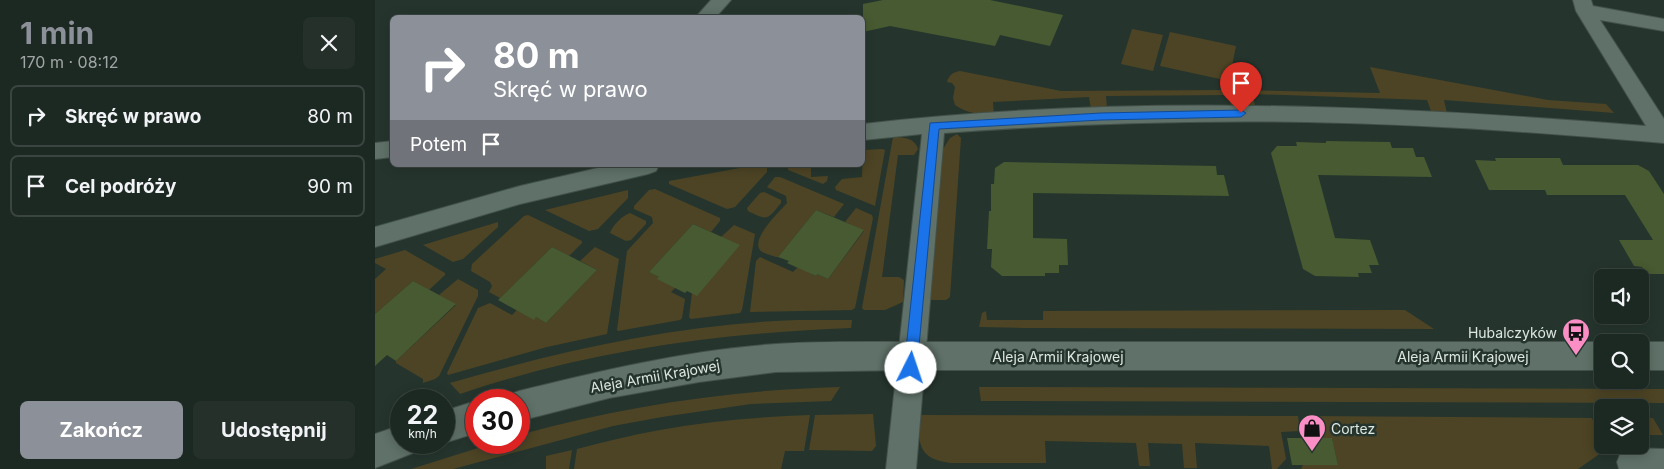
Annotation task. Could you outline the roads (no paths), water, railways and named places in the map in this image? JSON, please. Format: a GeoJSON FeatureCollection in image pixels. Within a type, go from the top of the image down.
{"type":"FeatureCollection","features":[{"type":"Feature","properties":{"kind":"street"},"geometry":{"type":"LineString","coordinates":[[707,15],[722,0]]}},
{"type":"Feature","properties":{"kind":"street"},"geometry":{"type":"LineString","coordinates":[[1584,6],[1664,25]]}},
{"type":"Feature","properties":{"kind":"street"},"geometry":{"type":"LineString","coordinates":[[1584,6],[1664,135]]}},
{"type":"Feature","properties":{"kind":"street"},"geometry":{"type":"LineString","coordinates":[[865,132],[1101,116],[1281,114],[1419,118],[1664,135]]}},
{"type":"Feature","properties":{"kind":"street"},"geometry":{"type":"LineString","coordinates":[[901,469],[934,126]]}},
{"type":"Feature","properties":{"kind":"street"},"geometry":{"type":"LineString","coordinates":[[375,151],[390,149]]}},
{"type":"Feature","properties":{"kind":"street"},"geometry":{"type":"LineString","coordinates":[[375,237],[529,193],[640,167]]}},
{"type":"Feature","properties":{"kind":"street","name":"Aleja Armii Krajowej"},"geometry":{"type":"LineString","coordinates":[[530,403],[609,383],[734,362],[776,358],[912,356],[1594,356]]}},
{"type":"Feature","properties":{"kind":"street"},"geometry":{"type":"LineString","coordinates":[[1649,356],[1664,356]]}},
{"type":"Feature","properties":{"kind":"street"},"geometry":{"type":"LineString","coordinates":[[375,450],[390,445]]}},
{"type":"Feature","properties":{"kind":"street"},"geometry":{"type":"LineString","coordinates":[[1631,462],[1664,464]]}},
{"type":"Feature","properties":{"kind":"place","name":"Hubalczyków"},"geometry":{"type":"Point","coordinates":[1576,356]}},
{"type":"Feature","properties":{"kind":"place","name":"Cortez"},"geometry":{"type":"Point","coordinates":[1312,452]}}]}
